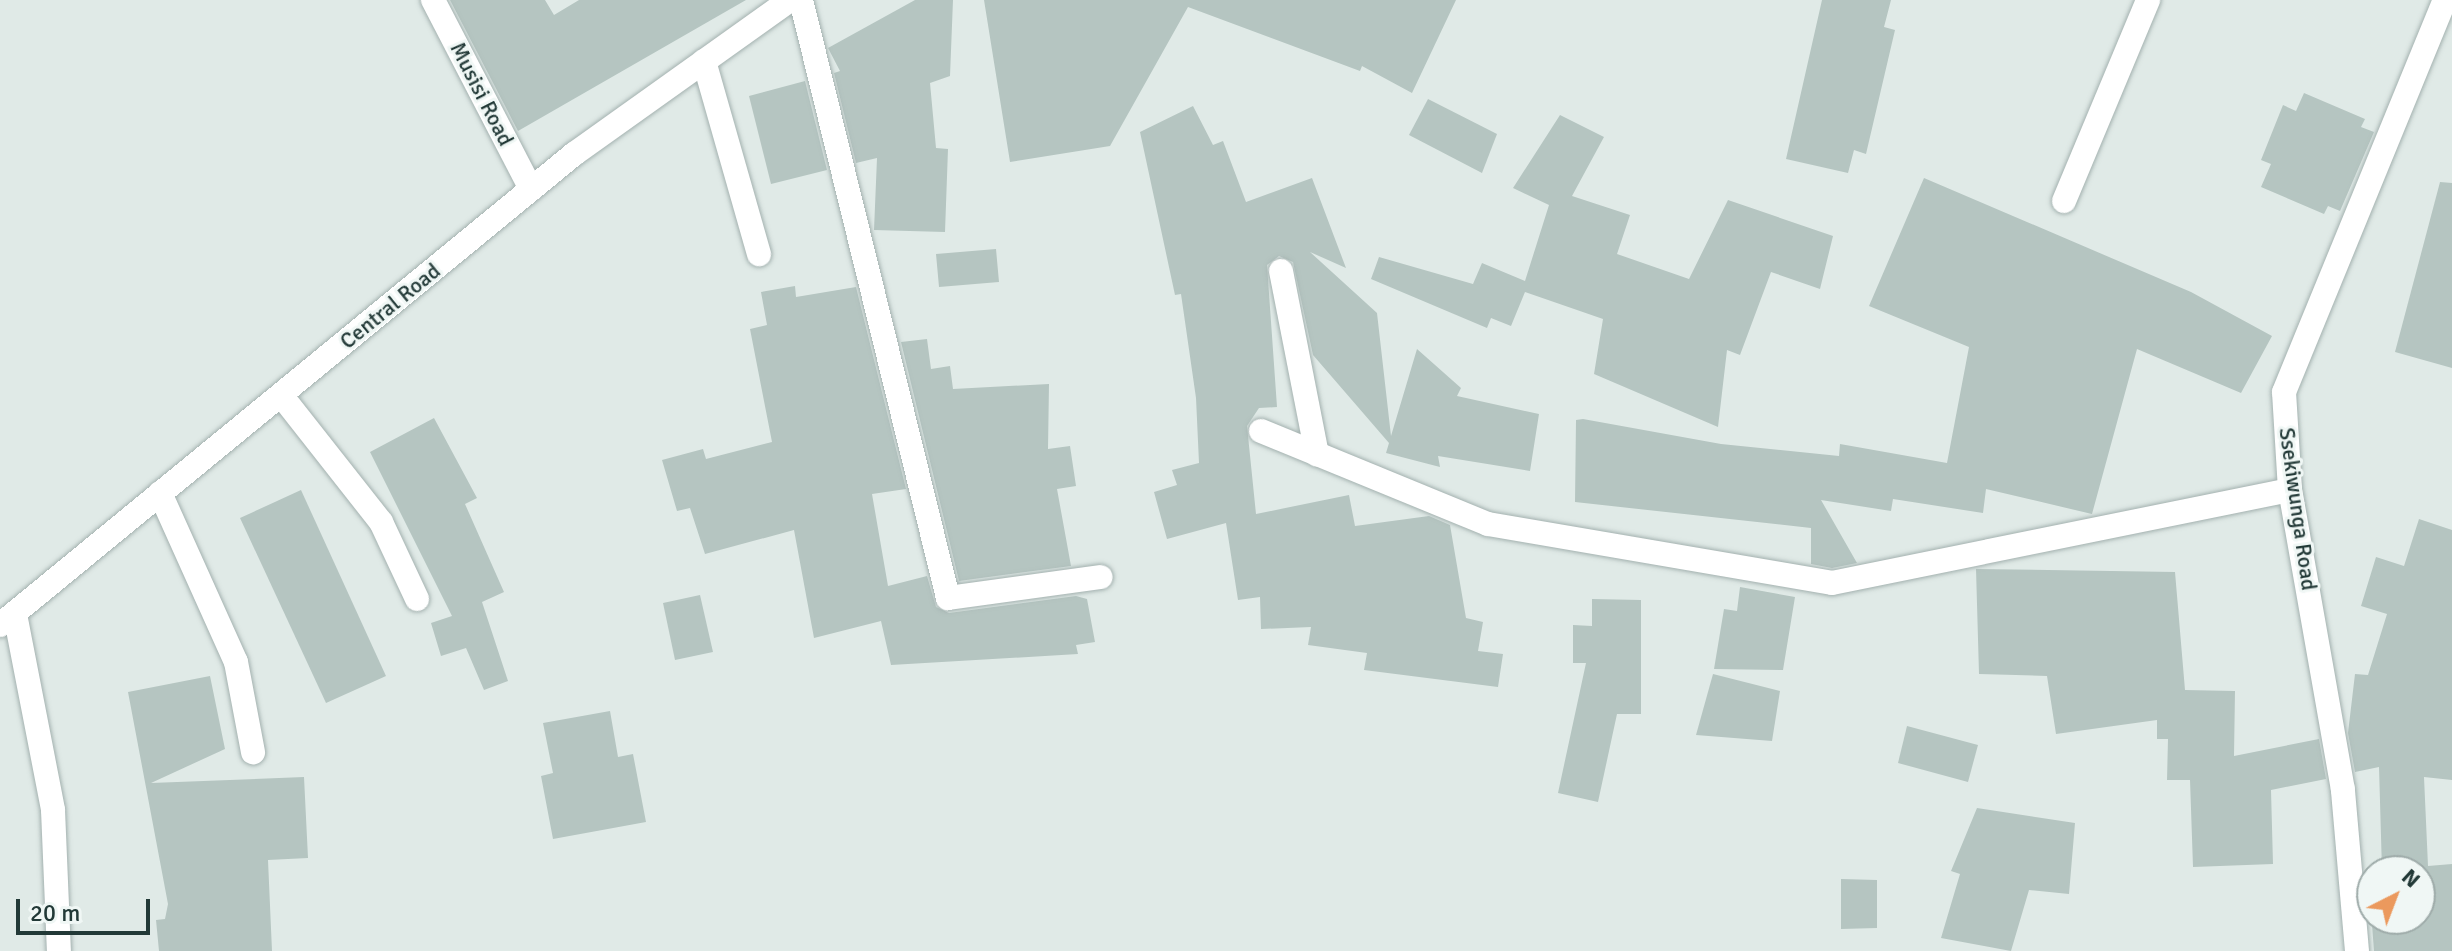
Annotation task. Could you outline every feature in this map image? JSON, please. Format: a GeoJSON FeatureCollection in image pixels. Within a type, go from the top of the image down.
{"type":"FeatureCollection","features":[{"type":"Feature","properties":{"kind":"street","name":"Musisi Road"},"geometry":{"type":"LineString","coordinates":[[433,0],[531,189]]}},
{"type":"Feature","properties":{"kind":"street","name":"Central Road"},"geometry":{"type":"LineString","coordinates":[[5,612],[160,493],[531,189],[790,0]]}},
{"type":"Feature","properties":{"kind":"street"},"geometry":{"type":"LineString","coordinates":[[801,0],[948,598],[1101,577]]}},
{"type":"Feature","properties":{"kind":"street"},"geometry":{"type":"LineString","coordinates":[[2064,201],[2148,0]]}},
{"type":"Feature","properties":{"kind":"street","name":"Ssekiwunga Road"},"geometry":{"type":"LineString","coordinates":[[2357,951],[2343,790],[2290,490],[2284,392],[2445,0]]}},
{"type":"Feature","properties":{"kind":"street"},"geometry":{"type":"LineString","coordinates":[[704,61],[759,254]]}},
{"type":"Feature","properties":{"kind":"street"},"geometry":{"type":"LineString","coordinates":[[1281,271],[1317,454]]}},
{"type":"Feature","properties":{"kind":"street"},"geometry":{"type":"LineString","coordinates":[[281,395],[381,522],[417,599]]}},
{"type":"Feature","properties":{"kind":"street"},"geometry":{"type":"LineString","coordinates":[[1261,431],[1488,524],[1832,583],[2290,490]]}},
{"type":"Feature","properties":{"kind":"street"},"geometry":{"type":"LineString","coordinates":[[160,493],[236,662],[253,752]]}},
{"type":"Feature","properties":{"kind":"street"},"geometry":{"type":"LineString","coordinates":[[5,612],[53,810],[59,951]]}},
{"type":"Feature","properties":{"kind":"building"},"geometry":{"type":"Polygon","coordinates":[[[450,0],[545,0],[554,15],[579,0],[746,0],[518,131],[450,0]]]}},
{"type":"Feature","properties":{"kind":"building"},"geometry":{"type":"Polygon","coordinates":[[[915,0],[953,0],[950,76],[930,83],[936,148],[948,149],[945,232],[874,230],[877,158],[856,163],[834,73],[840,71],[828,48],[915,0]]]}},
{"type":"Feature","properties":{"kind":"building"},"geometry":{"type":"Polygon","coordinates":[[[984,0],[1456,0],[1412,93],[1362,66],[1360,71],[1188,7],[1110,146],[1010,162],[984,0]]]}},
{"type":"Feature","properties":{"kind":"building"},"geometry":{"type":"Polygon","coordinates":[[[1822,0],[1891,0],[1884,27],[1895,30],[1866,154],[1854,150],[1848,173],[1786,159],[1822,0]]]}},
{"type":"Feature","properties":{"kind":"building"},"geometry":{"type":"Polygon","coordinates":[[[805,81],[827,170],[771,184],[749,96],[805,81]]]}},
{"type":"Feature","properties":{"kind":"building"},"geometry":{"type":"Polygon","coordinates":[[[2304,93],[2365,119],[2361,127],[2374,132],[2340,211],[2328,206],[2324,214],[2261,187],[2271,164],[2261,160],[2283,105],[2296,111],[2304,93]]]}},
{"type":"Feature","properties":{"kind":"building"},"geometry":{"type":"Polygon","coordinates":[[[1428,99],[1497,134],[1482,173],[1409,135],[1428,99]]]}},
{"type":"Feature","properties":{"kind":"building"},"geometry":{"type":"Polygon","coordinates":[[[1193,106],[1213,145],[1223,141],[1246,202],[1312,178],[1346,268],[1310,252],[1377,313],[1391,436],[1417,349],[1461,388],[1457,396],[1539,414],[1530,471],[1438,456],[1440,467],[1386,453],[1389,443],[1313,355],[1293,262],[1279,256],[1267,265],[1277,407],[1259,408],[1247,426],[1256,514],[1349,495],[1355,526],[1429,516],[1450,525],[1466,618],[1483,622],[1478,651],[1503,654],[1498,687],[1364,670],[1367,653],[1308,645],[1311,627],[1261,629],[1260,597],[1238,600],[1226,523],[1167,539],[1154,492],[1177,485],[1172,470],[1199,463],[1196,398],[1181,294],[1175,295],[1140,132],[1193,106]]]}},
{"type":"Feature","properties":{"kind":"building"},"geometry":{"type":"Polygon","coordinates":[[[1560,115],[1604,137],[1572,196],[1630,215],[1617,254],[1689,279],[1728,200],[1833,236],[1820,289],[1771,272],[1740,355],[1727,350],[1718,427],[1594,374],[1603,319],[1525,292],[1511,326],[1491,318],[1487,328],[1371,279],[1379,257],[1473,284],[1482,263],[1525,281],[1549,205],[1513,188],[1560,115]]]}},
{"type":"Feature","properties":{"kind":"building"},"geometry":{"type":"Polygon","coordinates":[[[1924,178],[2191,292],[2272,336],[2241,393],[2137,349],[2092,514],[1986,489],[1983,513],[1893,499],[1891,511],[1821,500],[1857,563],[1832,568],[1811,564],[1811,528],[1575,502],[1576,420],[1583,419],[1721,444],[1839,456],[1840,444],[1947,463],[1969,347],[1869,306],[1924,178]]]}},
{"type":"Feature","properties":{"kind":"building"},"geometry":{"type":"Polygon","coordinates":[[[2440,182],[2452,183],[2452,368],[2395,352],[2440,182]]]}},
{"type":"Feature","properties":{"kind":"building"},"geometry":{"type":"Polygon","coordinates":[[[996,249],[999,282],[939,287],[936,254],[996,249]]]}},
{"type":"Feature","properties":{"kind":"building"},"geometry":{"type":"Polygon","coordinates":[[[795,286],[796,297],[856,287],[906,489],[872,494],[888,586],[927,576],[936,607],[949,613],[1076,596],[1087,599],[1095,642],[1076,645],[1078,654],[891,665],[881,621],[814,638],[794,530],[705,554],[690,508],[677,511],[662,460],[703,449],[706,459],[772,442],[750,329],[767,325],[761,292],[795,286]]]}},
{"type":"Feature","properties":{"kind":"building"},"geometry":{"type":"Polygon","coordinates":[[[927,339],[931,369],[950,366],[953,389],[1049,384],[1048,449],[1070,446],[1076,486],[1057,489],[1071,566],[959,581],[901,342],[927,339]]]}},
{"type":"Feature","properties":{"kind":"building"},"geometry":{"type":"Polygon","coordinates":[[[434,418],[477,498],[465,504],[504,592],[482,602],[508,681],[484,690],[466,648],[441,656],[431,623],[452,616],[370,452],[434,418]]]}},
{"type":"Feature","properties":{"kind":"building"},"geometry":{"type":"Polygon","coordinates":[[[301,490],[386,676],[326,703],[240,518],[301,490]]]}},
{"type":"Feature","properties":{"kind":"building"},"geometry":{"type":"Polygon","coordinates":[[[2419,519],[2452,530],[2452,780],[2424,777],[2428,855],[2382,855],[2379,767],[2355,772],[2348,733],[2355,674],[2368,675],[2387,614],[2361,606],[2376,557],[2404,566],[2419,519]]]}},
{"type":"Feature","properties":{"kind":"building"},"geometry":{"type":"Polygon","coordinates":[[[1976,569],[2175,572],[2185,690],[2235,691],[2234,756],[2319,739],[2326,779],[2271,790],[2273,864],[2193,867],[2190,780],[2167,780],[2168,739],[2157,739],[2157,720],[2056,734],[2047,676],[1979,674],[1976,569]]]}},
{"type":"Feature","properties":{"kind":"building"},"geometry":{"type":"Polygon","coordinates":[[[1740,587],[1795,597],[1783,670],[1714,669],[1724,609],[1737,611],[1740,587]]]}},
{"type":"Feature","properties":{"kind":"building"},"geometry":{"type":"Polygon","coordinates":[[[700,595],[713,652],[675,660],[663,603],[700,595]]]}},
{"type":"Feature","properties":{"kind":"building"},"geometry":{"type":"Polygon","coordinates":[[[1592,599],[1641,600],[1641,714],[1617,714],[1598,802],[1558,793],[1586,663],[1573,663],[1573,625],[1592,626],[1592,599]]]}},
{"type":"Feature","properties":{"kind":"building"},"geometry":{"type":"Polygon","coordinates":[[[1713,674],[1780,691],[1772,741],[1696,735],[1713,674]]]}},
{"type":"Feature","properties":{"kind":"building"},"geometry":{"type":"Polygon","coordinates":[[[210,676],[225,749],[151,783],[304,777],[308,858],[268,860],[272,951],[159,951],[156,920],[165,919],[168,904],[128,692],[210,676]]]}},
{"type":"Feature","properties":{"kind":"building"},"geometry":{"type":"Polygon","coordinates":[[[610,711],[618,757],[633,754],[646,822],[553,839],[541,776],[553,773],[543,723],[610,711]]]}},
{"type":"Feature","properties":{"kind":"building"},"geometry":{"type":"Polygon","coordinates":[[[1907,726],[1978,745],[1968,782],[1898,763],[1907,726]]]}},
{"type":"Feature","properties":{"kind":"building"},"geometry":{"type":"Polygon","coordinates":[[[1977,808],[2075,823],[2069,894],[2029,890],[2011,951],[1941,938],[1960,874],[1951,871],[1977,808]]]}},
{"type":"Feature","properties":{"kind":"building"},"geometry":{"type":"Polygon","coordinates":[[[2452,864],[2452,951],[2374,951],[2373,935],[2436,935],[2436,865],[2452,864]]]}},
{"type":"Feature","properties":{"kind":"building"},"geometry":{"type":"Polygon","coordinates":[[[1841,879],[1877,880],[1877,928],[1841,929],[1841,879]]]}}]}
